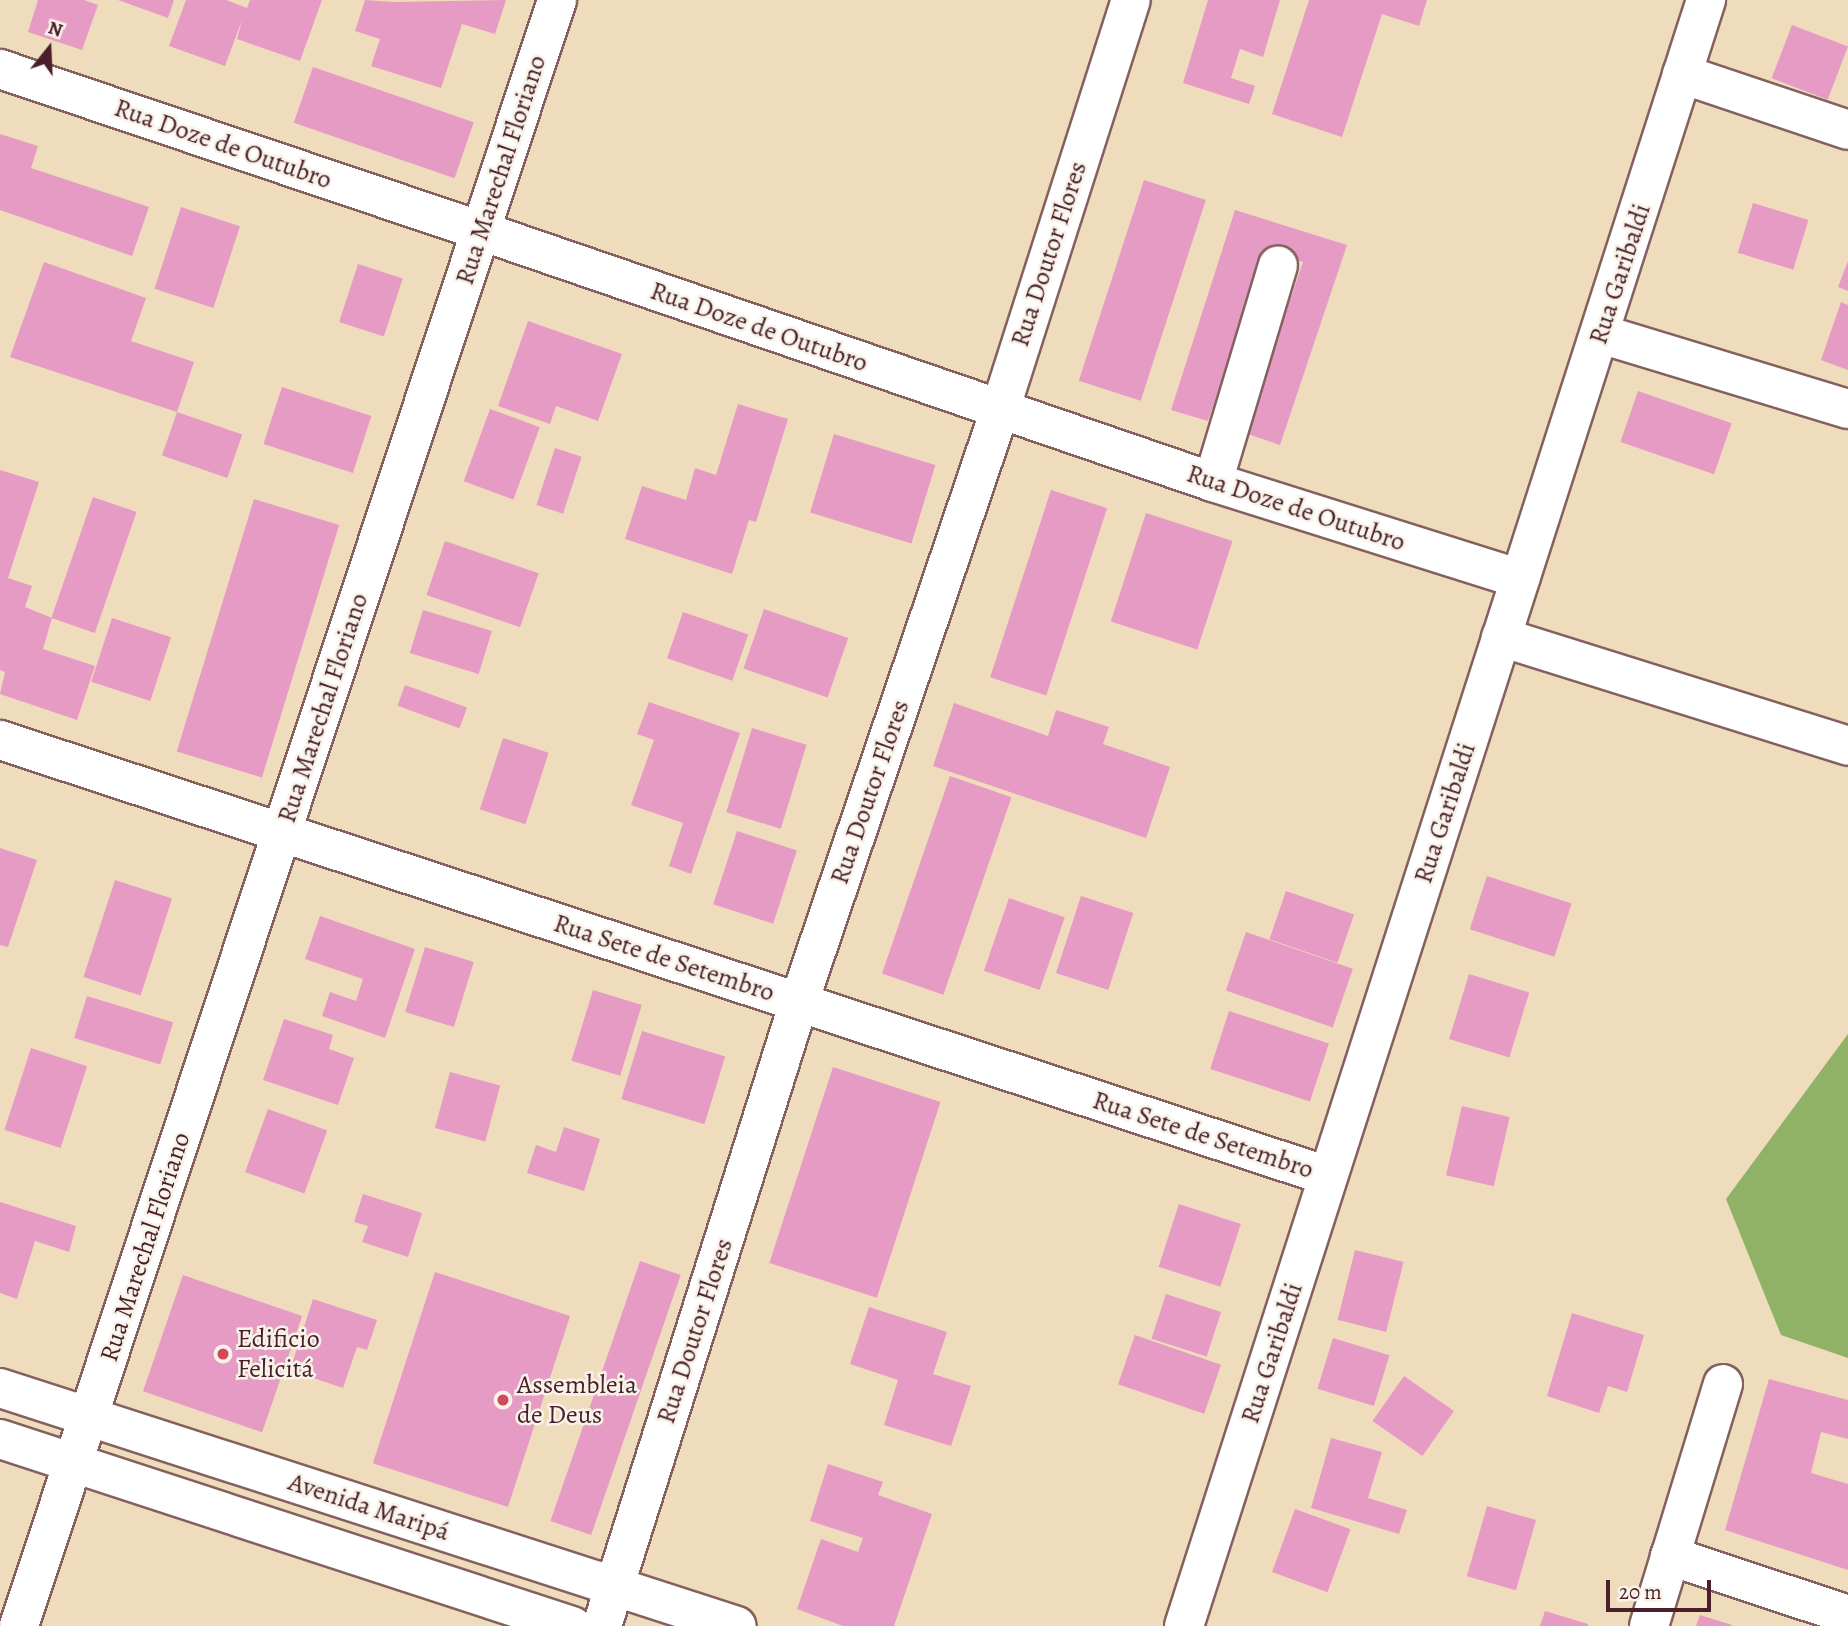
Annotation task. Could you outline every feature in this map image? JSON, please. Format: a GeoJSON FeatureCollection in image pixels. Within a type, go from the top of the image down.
{"type":"FeatureCollection","features":[{"type":"Feature","properties":{"kind":"street","name":"Rua Marechal Floriano"},"geometry":{"type":"LineString","coordinates":[[75,1463],[557,0]]}},
{"type":"Feature","properties":{"kind":"street","name":"Rua Doutor Flores"},"geometry":{"type":"LineString","coordinates":[[601,1626],[799,1002],[1000,410],[1131,0]]}},
{"type":"Feature","properties":{"kind":"street","name":"Rua Garibaldi"},"geometry":{"type":"LineString","coordinates":[[1184,1626],[1601,334],[1706,0]]}},
{"type":"Feature","properties":{"kind":"street","name":"Rua Doze de Outubro"},"geometry":{"type":"LineString","coordinates":[[0,69],[1213,482],[1520,579]]}},
{"type":"Feature","properties":{"kind":"street"},"geometry":{"type":"LineString","coordinates":[[1682,74],[1848,130]]}},
{"type":"Feature","properties":{"kind":"street"},"geometry":{"type":"LineString","coordinates":[[1213,482],[1278,266]]}},
{"type":"Feature","properties":{"kind":"street"},"geometry":{"type":"LineString","coordinates":[[1601,334],[1848,409]]}},
{"type":"Feature","properties":{"kind":"street"},"geometry":{"type":"LineString","coordinates":[[1501,637],[1848,746]]}},
{"type":"Feature","properties":{"kind":"street","name":"Rua Sete de Setembro"},"geometry":{"type":"LineString","coordinates":[[0,740],[1328,1176]]}},
{"type":"Feature","properties":{"kind":"street"},"geometry":{"type":"LineString","coordinates":[[1648,1626],[1723,1384]]}},
{"type":"Feature","properties":{"kind":"street","name":"Avenida Maripá"},"geometry":{"type":"LineString","coordinates":[[0,1388],[737,1626]]}},
{"type":"Feature","properties":{"kind":"street","name":"Avenida Maripá"},"geometry":{"type":"LineString","coordinates":[[0,1439],[572,1626]]}},
{"type":"Feature","properties":{"kind":"street"},"geometry":{"type":"LineString","coordinates":[[19,1626],[75,1463]]}},
{"type":"Feature","properties":{"kind":"street"},"geometry":{"type":"LineString","coordinates":[[1670,1556],[1848,1615]]}},
{"type":"Feature","properties":{"kind":"green space"},"geometry":{"type":"Polygon","coordinates":[[[1848,1034],[1848,1358],[1781,1335],[1726,1199],[1848,1034]]]}},
{"type":"Feature","properties":{"kind":"building"},"geometry":{"type":"Polygon","coordinates":[[[38,0],[84,0],[98,5],[82,50],[28,32],[38,0]]]}},
{"type":"Feature","properties":{"kind":"building"},"geometry":{"type":"Polygon","coordinates":[[[118,0],[174,0],[168,18],[118,0]]]}},
{"type":"Feature","properties":{"kind":"building"},"geometry":{"type":"Polygon","coordinates":[[[186,0],[226,0],[247,8],[250,0],[322,0],[300,61],[237,39],[242,20],[225,66],[169,46],[186,0]]]}},
{"type":"Feature","properties":{"kind":"building"},"geometry":{"type":"Polygon","coordinates":[[[365,0],[506,0],[495,34],[462,24],[441,88],[371,66],[380,39],[355,31],[365,0]]]}},
{"type":"Feature","properties":{"kind":"building"},"geometry":{"type":"Polygon","coordinates":[[[1208,0],[1280,0],[1263,57],[1240,49],[1231,78],[1255,86],[1249,104],[1183,83],[1208,0]]]}},
{"type":"Feature","properties":{"kind":"building"},"geometry":{"type":"Polygon","coordinates":[[[1309,0],[1427,0],[1419,26],[1382,14],[1342,137],[1272,114],[1309,0]]]}},
{"type":"Feature","properties":{"kind":"building"},"geometry":{"type":"Polygon","coordinates":[[[1792,25],[1848,46],[1828,100],[1772,78],[1792,25]]]}},
{"type":"Feature","properties":{"kind":"building"},"geometry":{"type":"Polygon","coordinates":[[[313,67],[474,122],[455,178],[294,123],[313,67]]]}},
{"type":"Feature","properties":{"kind":"building"},"geometry":{"type":"Polygon","coordinates":[[[0,134],[38,146],[31,168],[149,207],[132,256],[0,210],[0,134]]]}},
{"type":"Feature","properties":{"kind":"building"},"geometry":{"type":"Polygon","coordinates":[[[1144,180],[1206,200],[1141,401],[1079,381],[1144,180]]]}},
{"type":"Feature","properties":{"kind":"building"},"geometry":{"type":"Polygon","coordinates":[[[1753,203],[1808,220],[1793,270],[1738,253],[1753,203]]]}},
{"type":"Feature","properties":{"kind":"building"},"geometry":{"type":"Polygon","coordinates":[[[181,207],[240,226],[213,308],[154,289],[181,207]]]}},
{"type":"Feature","properties":{"kind":"building"},"geometry":{"type":"Polygon","coordinates":[[[1235,210],[1347,245],[1280,445],[1245,433],[1303,262],[1266,250],[1208,421],[1171,410],[1235,210]]]}},
{"type":"Feature","properties":{"kind":"building"},"geometry":{"type":"Polygon","coordinates":[[[1848,261],[1848,291],[1838,287],[1848,261]]]}},
{"type":"Feature","properties":{"kind":"building"},"geometry":{"type":"Polygon","coordinates":[[[44,262],[146,298],[131,341],[194,362],[177,412],[10,357],[44,262]]]}},
{"type":"Feature","properties":{"kind":"building"},"geometry":{"type":"Polygon","coordinates":[[[358,264],[403,279],[384,337],[339,322],[358,264]]]}},
{"type":"Feature","properties":{"kind":"building"},"geometry":{"type":"Polygon","coordinates":[[[1841,302],[1848,305],[1848,370],[1821,360],[1841,302]]]}},
{"type":"Feature","properties":{"kind":"building"},"geometry":{"type":"Polygon","coordinates":[[[528,321],[622,354],[598,421],[556,406],[550,424],[498,406],[528,321]]]}},
{"type":"Feature","properties":{"kind":"building"},"geometry":{"type":"Polygon","coordinates":[[[282,387],[371,416],[353,473],[263,444],[282,387]]]}},
{"type":"Feature","properties":{"kind":"building"},"geometry":{"type":"Polygon","coordinates":[[[1638,391],[1732,423],[1714,474],[1620,442],[1638,391]]]}},
{"type":"Feature","properties":{"kind":"building"},"geometry":{"type":"Polygon","coordinates":[[[738,404],[788,419],[756,522],[749,520],[732,574],[625,539],[642,486],[686,500],[695,468],[716,475],[738,404]]]}},
{"type":"Feature","properties":{"kind":"building"},"geometry":{"type":"Polygon","coordinates":[[[490,409],[540,427],[513,499],[464,481],[490,409]]]}},
{"type":"Feature","properties":{"kind":"building"},"geometry":{"type":"Polygon","coordinates":[[[177,412],[242,434],[227,478],[162,455],[177,412]]]}},
{"type":"Feature","properties":{"kind":"building"},"geometry":{"type":"Polygon","coordinates":[[[834,434],[935,465],[911,543],[810,512],[834,434]]]}},
{"type":"Feature","properties":{"kind":"building"},"geometry":{"type":"Polygon","coordinates":[[[555,448],[582,457],[563,514],[536,505],[555,448]]]}},
{"type":"Feature","properties":{"kind":"building"},"geometry":{"type":"Polygon","coordinates":[[[0,470],[39,482],[8,578],[32,586],[25,607],[52,618],[43,649],[95,666],[77,720],[0,694],[5,672],[0,670],[0,470]]]}},
{"type":"Feature","properties":{"kind":"building"},"geometry":{"type":"Polygon","coordinates":[[[1051,490],[1107,508],[1046,696],[990,677],[1051,490]]]}},
{"type":"Feature","properties":{"kind":"building"},"geometry":{"type":"Polygon","coordinates":[[[93,497],[136,512],[95,633],[51,618],[93,497]]]}},
{"type":"Feature","properties":{"kind":"building"},"geometry":{"type":"Polygon","coordinates":[[[254,499],[339,525],[262,777],[177,751],[254,499]]]}},
{"type":"Feature","properties":{"kind":"building"},"geometry":{"type":"Polygon","coordinates":[[[1146,513],[1233,541],[1197,650],[1111,621],[1146,513]]]}},
{"type":"Feature","properties":{"kind":"building"},"geometry":{"type":"Polygon","coordinates":[[[445,541],[539,573],[520,627],[426,595],[445,541]]]}},
{"type":"Feature","properties":{"kind":"building"},"geometry":{"type":"Polygon","coordinates":[[[764,609],[848,638],[828,698],[743,669],[764,609]]]}},
{"type":"Feature","properties":{"kind":"building"},"geometry":{"type":"Polygon","coordinates":[[[423,610],[492,631],[479,674],[410,653],[423,610]]]}},
{"type":"Feature","properties":{"kind":"building"},"geometry":{"type":"Polygon","coordinates":[[[683,612],[748,634],[732,681],[667,658],[683,612]]]}},
{"type":"Feature","properties":{"kind":"building"},"geometry":{"type":"Polygon","coordinates":[[[112,618],[171,637],[150,701],[91,682],[112,618]]]}},
{"type":"Feature","properties":{"kind":"building"},"geometry":{"type":"Polygon","coordinates":[[[405,685],[467,708],[459,728],[397,706],[405,685]]]}},
{"type":"Feature","properties":{"kind":"building"},"geometry":{"type":"Polygon","coordinates":[[[649,702],[740,733],[691,874],[669,866],[683,823],[631,805],[654,740],[637,734],[649,702]]]}},
{"type":"Feature","properties":{"kind":"building"},"geometry":{"type":"Polygon","coordinates":[[[954,703],[1048,736],[1056,710],[1109,727],[1103,744],[1170,767],[1146,838],[933,766],[954,703]]]}},
{"type":"Feature","properties":{"kind":"building"},"geometry":{"type":"Polygon","coordinates":[[[752,728],[807,745],[781,829],[726,812],[752,728]]]}},
{"type":"Feature","properties":{"kind":"building"},"geometry":{"type":"Polygon","coordinates":[[[503,738],[549,753],[525,824],[480,809],[503,738]]]}},
{"type":"Feature","properties":{"kind":"building"},"geometry":{"type":"Polygon","coordinates":[[[950,776],[1011,797],[943,995],[882,974],[950,776]]]}},
{"type":"Feature","properties":{"kind":"building"},"geometry":{"type":"Polygon","coordinates":[[[737,831],[797,850],[773,924],[713,904],[737,831]]]}},
{"type":"Feature","properties":{"kind":"building"},"geometry":{"type":"Polygon","coordinates":[[[0,848],[37,860],[8,947],[0,945],[0,848]]]}},
{"type":"Feature","properties":{"kind":"building"},"geometry":{"type":"Polygon","coordinates":[[[1487,876],[1572,904],[1554,957],[1470,929],[1487,876]]]}},
{"type":"Feature","properties":{"kind":"building"},"geometry":{"type":"Polygon","coordinates":[[[115,880],[172,899],[141,996],[83,977],[115,880]]]}},
{"type":"Feature","properties":{"kind":"building"},"geometry":{"type":"Polygon","coordinates":[[[1286,891],[1354,914],[1337,963],[1269,939],[1286,891]]]}},
{"type":"Feature","properties":{"kind":"building"},"geometry":{"type":"Polygon","coordinates":[[[1081,896],[1133,913],[1108,990],[1056,973],[1081,896]]]}},
{"type":"Feature","properties":{"kind":"building"},"geometry":{"type":"Polygon","coordinates":[[[1009,898],[1065,917],[1040,990],[984,971],[1009,898]]]}},
{"type":"Feature","properties":{"kind":"building"},"geometry":{"type":"Polygon","coordinates":[[[320,916],[415,949],[385,1038],[322,1016],[330,992],[356,1001],[363,979],[305,959],[320,916]]]}},
{"type":"Feature","properties":{"kind":"building"},"geometry":{"type":"Polygon","coordinates":[[[1246,932],[1353,969],[1333,1027],[1226,991],[1246,932]]]}},
{"type":"Feature","properties":{"kind":"building"},"geometry":{"type":"Polygon","coordinates":[[[425,947],[474,962],[454,1027],[405,1012],[425,947]]]}},
{"type":"Feature","properties":{"kind":"building"},"geometry":{"type":"Polygon","coordinates":[[[1469,974],[1529,992],[1509,1057],[1449,1039],[1469,974]]]}},
{"type":"Feature","properties":{"kind":"building"},"geometry":{"type":"Polygon","coordinates":[[[593,990],[642,1005],[620,1076],[571,1061],[593,990]]]}},
{"type":"Feature","properties":{"kind":"building"},"geometry":{"type":"Polygon","coordinates":[[[87,996],[173,1022],[160,1064],[74,1038],[87,996]]]}},
{"type":"Feature","properties":{"kind":"building"},"geometry":{"type":"Polygon","coordinates":[[[1229,1011],[1329,1043],[1310,1101],[1210,1069],[1229,1011]]]}},
{"type":"Feature","properties":{"kind":"building"},"geometry":{"type":"Polygon","coordinates":[[[284,1019],[333,1035],[329,1049],[354,1058],[338,1105],[263,1080],[284,1019]]]}},
{"type":"Feature","properties":{"kind":"building"},"geometry":{"type":"Polygon","coordinates":[[[642,1031],[725,1056],[704,1124],[621,1099],[642,1031]]]}},
{"type":"Feature","properties":{"kind":"building"},"geometry":{"type":"Polygon","coordinates":[[[31,1048],[87,1066],[61,1148],[4,1130],[31,1048]]]}},
{"type":"Feature","properties":{"kind":"building"},"geometry":{"type":"Polygon","coordinates":[[[833,1067],[940,1102],[877,1298],[769,1263],[833,1067]]]}},
{"type":"Feature","properties":{"kind":"building"},"geometry":{"type":"Polygon","coordinates":[[[450,1072],[500,1085],[485,1141],[435,1128],[450,1072]]]}},
{"type":"Feature","properties":{"kind":"building"},"geometry":{"type":"Polygon","coordinates":[[[1462,1106],[1510,1117],[1494,1186],[1446,1175],[1462,1106]]]}},
{"type":"Feature","properties":{"kind":"building"},"geometry":{"type":"Polygon","coordinates":[[[268,1109],[327,1131],[304,1194],[245,1172],[268,1109]]]}},
{"type":"Feature","properties":{"kind":"building"},"geometry":{"type":"Polygon","coordinates":[[[564,1127],[600,1139],[584,1191],[527,1173],[536,1145],[556,1152],[564,1127]]]}},
{"type":"Feature","properties":{"kind":"building"},"geometry":{"type":"Polygon","coordinates":[[[363,1194],[422,1213],[408,1257],[362,1242],[368,1226],[354,1222],[363,1194]]]}},
{"type":"Feature","properties":{"kind":"building"},"geometry":{"type":"Polygon","coordinates":[[[0,1202],[76,1226],[69,1252],[35,1241],[17,1299],[0,1293],[0,1202]]]}},
{"type":"Feature","properties":{"kind":"building"},"geometry":{"type":"Polygon","coordinates":[[[1179,1204],[1241,1224],[1220,1287],[1159,1267],[1179,1204]]]}},
{"type":"Feature","properties":{"kind":"building"},"geometry":{"type":"Polygon","coordinates":[[[1355,1250],[1404,1262],[1386,1332],[1338,1320],[1355,1250]]]}},
{"type":"Feature","properties":{"kind":"building"},"geometry":{"type":"Polygon","coordinates":[[[640,1261],[681,1275],[591,1535],[550,1521],[640,1261]]]}},
{"type":"Feature","properties":{"kind":"building"},"geometry":{"type":"Polygon","coordinates":[[[435,1272],[570,1316],[508,1507],[373,1463],[435,1272]]]}},
{"type":"Feature","properties":{"kind":"building","name":"Edificio Felicitá"},"geometry":{"type":"Polygon","coordinates":[[[183,1275],[302,1316],[262,1432],[143,1391],[183,1275]]]}},
{"type":"Feature","properties":{"kind":"building"},"geometry":{"type":"Polygon","coordinates":[[[1166,1294],[1221,1312],[1207,1357],[1151,1339],[1166,1294]]]}},
{"type":"Feature","properties":{"kind":"building"},"geometry":{"type":"Polygon","coordinates":[[[313,1299],[377,1320],[367,1350],[357,1347],[343,1388],[290,1370],[313,1299]]]}},
{"type":"Feature","properties":{"kind":"building"},"geometry":{"type":"Polygon","coordinates":[[[869,1307],[947,1332],[933,1374],[971,1386],[951,1446],[884,1425],[898,1380],[850,1364],[869,1307]]]}},
{"type":"Feature","properties":{"kind":"building"},"geometry":{"type":"Polygon","coordinates":[[[1572,1313],[1644,1335],[1627,1392],[1608,1386],[1599,1413],[1547,1396],[1572,1313]]]}},
{"type":"Feature","properties":{"kind":"building"},"geometry":{"type":"Polygon","coordinates":[[[1135,1335],[1221,1365],[1204,1414],[1118,1384],[1135,1335]]]}},
{"type":"Feature","properties":{"kind":"building"},"geometry":{"type":"Polygon","coordinates":[[[1333,1338],[1389,1355],[1374,1406],[1318,1389],[1333,1338]]]}},
{"type":"Feature","properties":{"kind":"building"},"geometry":{"type":"Polygon","coordinates":[[[1404,1376],[1454,1411],[1422,1456],[1372,1421],[1404,1376]]]}},
{"type":"Feature","properties":{"kind":"building"},"geometry":{"type":"Polygon","coordinates":[[[1769,1379],[1848,1400],[1848,1439],[1821,1432],[1811,1473],[1848,1484],[1848,1570],[1725,1530],[1769,1379]]]}},
{"type":"Feature","properties":{"kind":"building"},"geometry":{"type":"Polygon","coordinates":[[[1331,1438],[1382,1452],[1368,1498],[1407,1510],[1399,1534],[1311,1508],[1331,1438]]]}},
{"type":"Feature","properties":{"kind":"building"},"geometry":{"type":"Polygon","coordinates":[[[828,1464],[883,1482],[878,1495],[932,1514],[894,1626],[843,1626],[797,1609],[821,1539],[858,1552],[863,1538],[810,1521],[828,1464]]]}},
{"type":"Feature","properties":{"kind":"building"},"geometry":{"type":"Polygon","coordinates":[[[1487,1506],[1536,1520],[1516,1590],[1467,1576],[1487,1506]]]}},
{"type":"Feature","properties":{"kind":"building"},"geometry":{"type":"Polygon","coordinates":[[[1295,1509],[1350,1529],[1328,1592],[1272,1572],[1295,1509]]]}},
{"type":"Feature","properties":{"kind":"building"},"geometry":{"type":"Polygon","coordinates":[[[1545,1611],[1588,1624],[1588,1626],[1540,1626],[1545,1611]]]}},
{"type":"Feature","properties":{"kind":"building"},"geometry":{"type":"Polygon","coordinates":[[[1700,1615],[1732,1625],[1732,1626],[1696,1626],[1700,1615]]]}},
{"type":"Feature","properties":{"kind":"place","name":"Edificio Felicitá"},"geometry":{"type":"Point","coordinates":[223,1354]}},
{"type":"Feature","properties":{"kind":"place","name":"Assembleia de Deus"},"geometry":{"type":"Point","coordinates":[503,1400]}}]}
